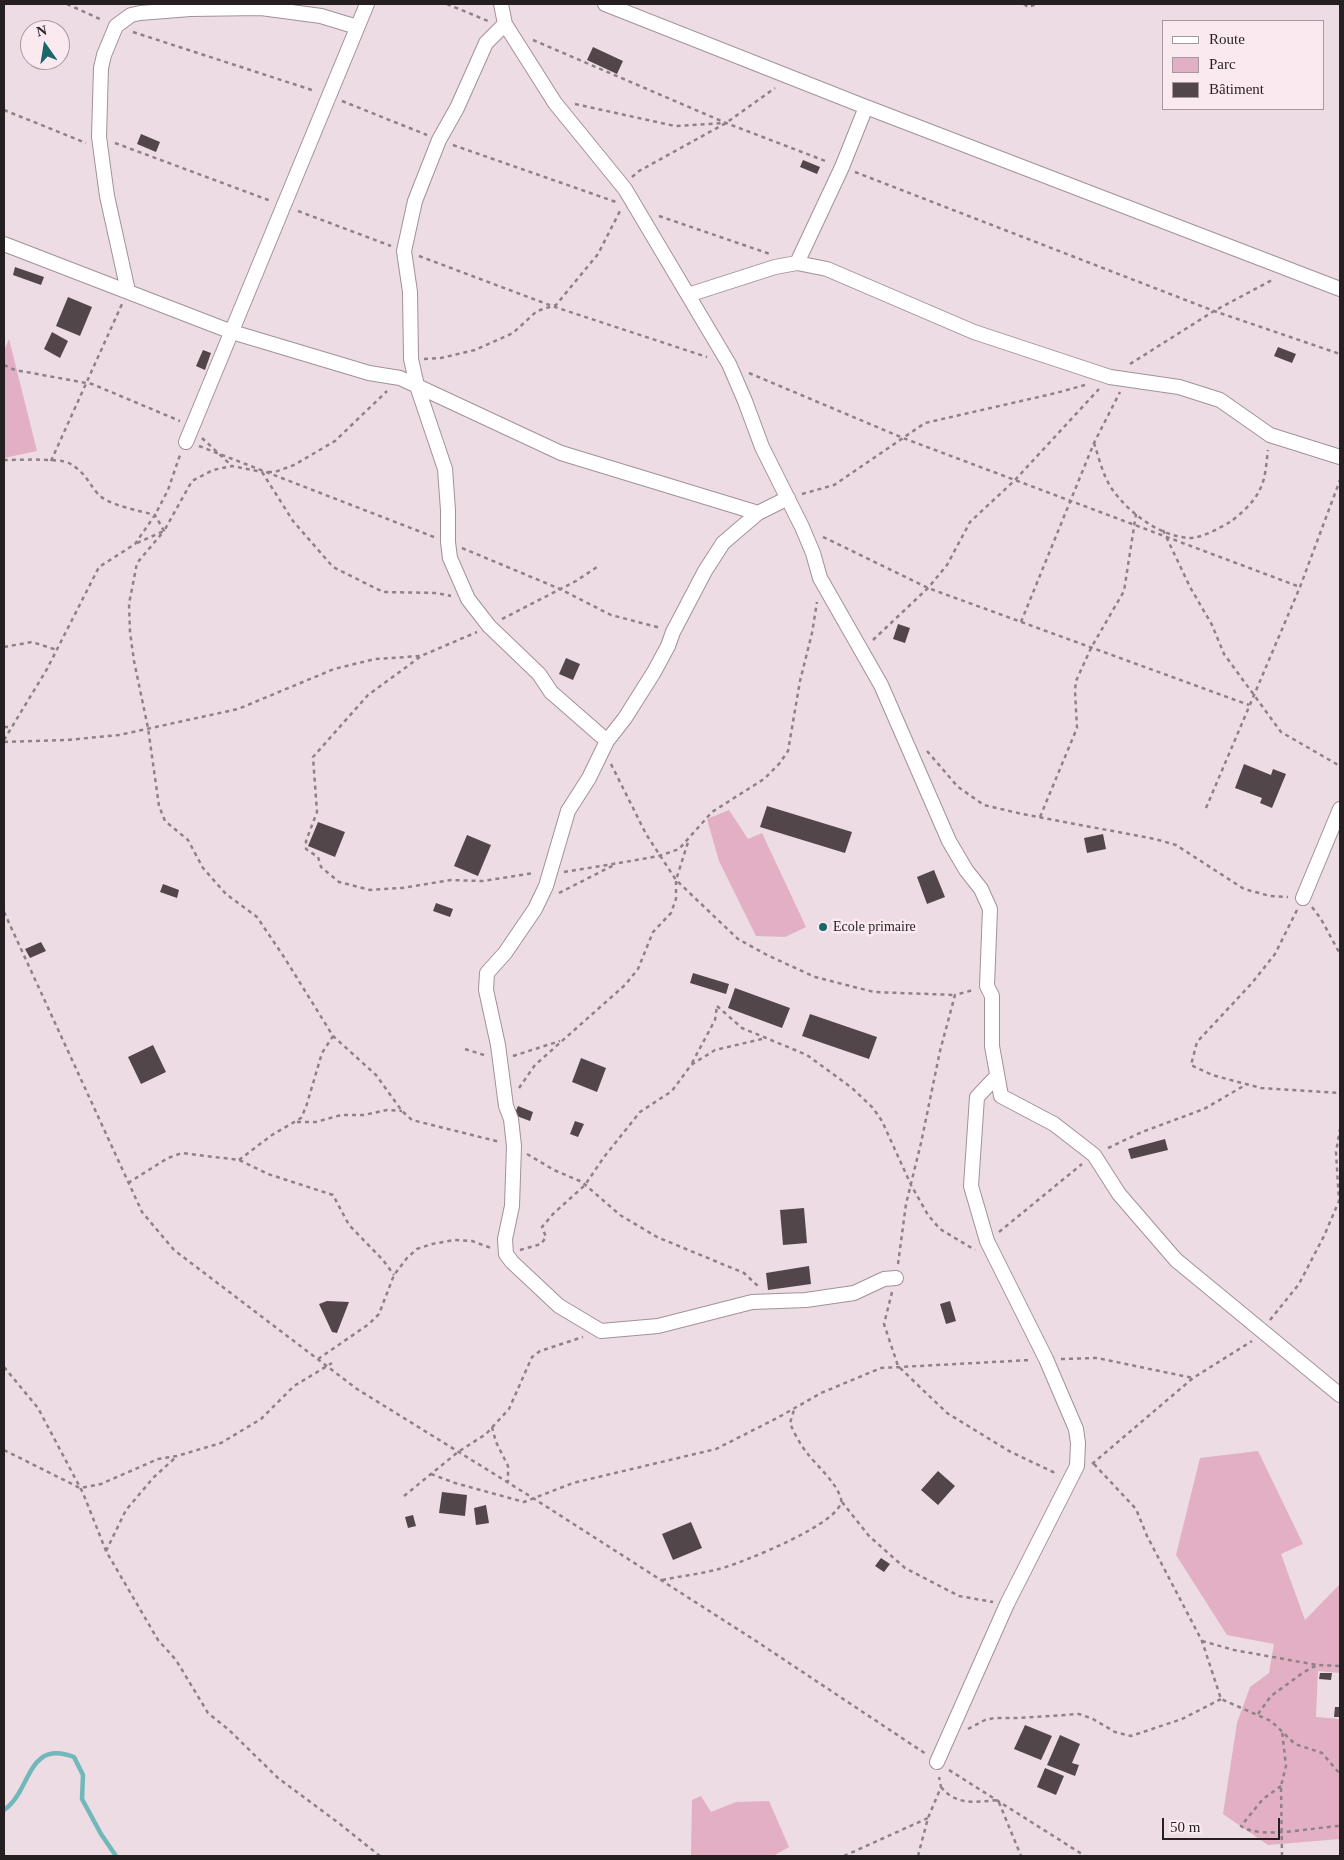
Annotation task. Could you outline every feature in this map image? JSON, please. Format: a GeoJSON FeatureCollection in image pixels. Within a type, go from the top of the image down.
{"type":"FeatureCollection","features":[{"type":"Feature","properties":{"kind":"street"},"geometry":{"type":"LineString","coordinates":[[188,436],[367,4]]}},
{"type":"Feature","properties":{"kind":"street"},"geometry":{"type":"LineString","coordinates":[[501,4],[506,24],[555,103],[625,189],[729,364],[762,447],[802,527],[813,553],[820,578],[881,686],[949,841],[966,870],[981,889],[990,909],[987,986],[992,996],[992,1046],[1001,1096],[1054,1124],[1094,1155],[1118,1194],[1176,1260],[1340,1395]]}},
{"type":"Feature","properties":{"kind":"street"},"geometry":{"type":"LineString","coordinates":[[604,4],[1340,289]]}},
{"type":"Feature","properties":{"kind":"street"},"geometry":{"type":"LineString","coordinates":[[128,291],[106,196],[99,143],[101,68],[104,55],[116,26],[131,15],[140,13],[190,9],[262,8],[321,16],[356,27]]}},
{"type":"Feature","properties":{"kind":"street"},"geometry":{"type":"LineString","coordinates":[[506,24],[486,43],[457,108],[439,140],[415,201],[404,251],[410,292],[412,359],[417,386],[445,469],[450,558],[468,599],[489,626],[539,674],[551,692],[607,741]]}},
{"type":"Feature","properties":{"kind":"street"},"geometry":{"type":"LineString","coordinates":[[797,263],[842,167],[866,106]]}},
{"type":"Feature","properties":{"kind":"street"},"geometry":{"type":"LineString","coordinates":[[4,244],[232,332],[369,373],[400,378],[561,453],[758,513]]}},
{"type":"Feature","properties":{"kind":"street"},"geometry":{"type":"LineString","coordinates":[[688,295],[775,267],[797,263],[826,269],[974,332],[1110,377],[1178,387],[1220,400],[1270,435],[1340,457]]}},
{"type":"Feature","properties":{"kind":"street"},"geometry":{"type":"LineString","coordinates":[[788,498],[758,513],[723,543],[705,571],[654,672],[625,718],[607,741],[589,778],[568,811],[546,886],[535,909],[505,953],[487,973],[486,990],[498,1045],[506,1106],[511,1119],[514,1146],[512,1206],[505,1240],[506,1254],[512,1262],[559,1306],[602,1331],[658,1326],[752,1302],[806,1300],[854,1293],[884,1280],[896,1278]]}},
{"type":"Feature","properties":{"kind":"street"},"geometry":{"type":"LineString","coordinates":[[1303,898],[1340,809]]}},
{"type":"Feature","properties":{"kind":"street"},"geometry":{"type":"LineString","coordinates":[[937,1762],[1007,1604],[1077,1466],[1078,1443],[1076,1429],[1046,1359],[987,1241],[971,1186],[978,1097],[997,1076]]}},
{"type":"Feature","properties":{"kind":"path"},"geometry":{"type":"LineString","coordinates":[[67,4],[116,26],[330,96],[439,140],[622,204],[598,254],[556,305],[537,311],[513,333],[475,350],[441,358],[412,359]]}},
{"type":"Feature","properties":{"kind":"path"},"geometry":{"type":"LineString","coordinates":[[447,4],[490,22],[506,24]]}},
{"type":"Feature","properties":{"kind":"path"},"geometry":{"type":"LineString","coordinates":[[1024,4],[1028,6],[1037,4]]}},
{"type":"Feature","properties":{"kind":"path"},"geometry":{"type":"LineString","coordinates":[[530,39],[726,123],[1214,310],[1340,354]]}},
{"type":"Feature","properties":{"kind":"path"},"geometry":{"type":"LineString","coordinates":[[625,189],[626,182],[639,171],[726,123],[791,76]]}},
{"type":"Feature","properties":{"kind":"path"},"geometry":{"type":"LineString","coordinates":[[555,103],[572,103],[675,126],[726,123]]}},
{"type":"Feature","properties":{"kind":"path"},"geometry":{"type":"LineString","coordinates":[[4,110],[284,206],[552,306],[729,364],[903,438],[1300,588]]}},
{"type":"Feature","properties":{"kind":"path"},"geometry":{"type":"LineString","coordinates":[[635,208],[770,254]]}},
{"type":"Feature","properties":{"kind":"path"},"geometry":{"type":"LineString","coordinates":[[862,650],[928,588],[946,565],[970,522],[1015,480],[1110,377],[1214,310],[1290,271]]}},
{"type":"Feature","properties":{"kind":"path"},"geometry":{"type":"LineString","coordinates":[[50,461],[128,291]]}},
{"type":"Feature","properties":{"kind":"path"},"geometry":{"type":"LineString","coordinates":[[4,365],[15,370],[86,382],[173,417],[185,424],[188,436],[168,490],[155,515],[135,544]]}},
{"type":"Feature","properties":{"kind":"path"},"geometry":{"type":"LineString","coordinates":[[788,498],[834,485],[925,423],[1056,393],[1110,377]]}},
{"type":"Feature","properties":{"kind":"path"},"geometry":{"type":"LineString","coordinates":[[400,378],[335,441],[294,464],[275,472],[264,472],[232,466],[213,470],[192,481],[164,531],[137,563],[129,604],[130,632],[148,728],[159,806],[165,822],[188,840],[204,868],[226,894],[257,917],[333,1036],[376,1075],[402,1111],[412,1120],[514,1146],[554,1170],[585,1185],[620,1215],[657,1237],[744,1273],[771,1300]]}},
{"type":"Feature","properties":{"kind":"path"},"geometry":{"type":"LineString","coordinates":[[1021,622],[1094,442],[1126,379]]}},
{"type":"Feature","properties":{"kind":"path"},"geometry":{"type":"LineString","coordinates":[[1094,442],[1111,488],[1136,514],[1151,527],[1189,538],[1215,531],[1237,517],[1259,493],[1265,475],[1270,435]]}},
{"type":"Feature","properties":{"kind":"path"},"geometry":{"type":"LineString","coordinates":[[188,436],[220,454],[448,542],[560,589],[611,615],[673,632]]}},
{"type":"Feature","properties":{"kind":"path"},"geometry":{"type":"LineString","coordinates":[[188,436],[220,454],[232,466]]}},
{"type":"Feature","properties":{"kind":"path"},"geometry":{"type":"LineString","coordinates":[[4,460],[67,462],[86,476],[99,495],[123,507],[155,515],[164,531]]}},
{"type":"Feature","properties":{"kind":"path"},"geometry":{"type":"LineString","coordinates":[[264,472],[293,521],[333,567],[383,592],[437,593],[468,599]]}},
{"type":"Feature","properties":{"kind":"path"},"geometry":{"type":"LineString","coordinates":[[1206,808],[1300,588],[1340,480]]}},
{"type":"Feature","properties":{"kind":"path"},"geometry":{"type":"LineString","coordinates":[[1040,817],[1076,728],[1076,682],[1092,648],[1124,590],[1136,514]]}},
{"type":"Feature","properties":{"kind":"path"},"geometry":{"type":"LineString","coordinates":[[802,527],[928,588],[1249,705]]}},
{"type":"Feature","properties":{"kind":"path"},"geometry":{"type":"LineString","coordinates":[[1163,530],[1190,587],[1212,625],[1224,654],[1253,695],[1281,732],[1340,766]]}},
{"type":"Feature","properties":{"kind":"path"},"geometry":{"type":"LineString","coordinates":[[4,741],[57,650],[99,567],[135,544],[164,531]]}},
{"type":"Feature","properties":{"kind":"path"},"geometry":{"type":"LineString","coordinates":[[597,567],[560,589],[472,635],[421,656],[368,695],[313,757],[317,812],[306,841],[306,849],[318,857],[321,867],[340,882],[370,890],[402,888],[451,880],[483,881],[528,872],[574,872],[659,856],[679,849],[712,812],[764,779],[779,764],[788,750],[800,681],[815,617],[820,578]]}},
{"type":"Feature","properties":{"kind":"path"},"geometry":{"type":"LineString","coordinates":[[4,647],[32,642],[57,650]]}},
{"type":"Feature","properties":{"kind":"path"},"geometry":{"type":"LineString","coordinates":[[4,741],[67,740],[119,735],[238,709],[334,668],[375,659],[421,656]]}},
{"type":"Feature","properties":{"kind":"path"},"geometry":{"type":"LineString","coordinates":[[4,727],[13,727]]}},
{"type":"Feature","properties":{"kind":"path"},"geometry":{"type":"LineString","coordinates":[[607,741],[608,759],[659,856],[676,880],[738,938],[767,956],[815,978],[874,992],[954,995],[987,986]]}},
{"type":"Feature","properties":{"kind":"path"},"geometry":{"type":"LineString","coordinates":[[925,749],[958,787],[984,805],[1155,839],[1176,845],[1244,889],[1270,896],[1303,898],[1321,919],[1340,954]]}},
{"type":"Feature","properties":{"kind":"path"},"geometry":{"type":"LineString","coordinates":[[506,1106],[536,1065],[625,985],[638,968],[653,932],[671,913],[676,899],[676,880],[690,838]]}},
{"type":"Feature","properties":{"kind":"path"},"geometry":{"type":"LineString","coordinates":[[558,894],[619,863]]}},
{"type":"Feature","properties":{"kind":"path"},"geometry":{"type":"LineString","coordinates":[[1303,898],[1275,954],[1252,983],[1198,1042],[1191,1065],[1212,1075],[1261,1088],[1340,1093]]}},
{"type":"Feature","properties":{"kind":"path"},"geometry":{"type":"LineString","coordinates":[[4,912],[142,1212],[174,1250],[357,1389],[661,1580],[799,1669],[937,1762],[1085,1856]]}},
{"type":"Feature","properties":{"kind":"path"},"geometry":{"type":"LineString","coordinates":[[954,995],[906,1204],[896,1278],[884,1324],[898,1366],[947,1413],[1009,1452],[1053,1472],[1077,1466]]}},
{"type":"Feature","properties":{"kind":"path"},"geometry":{"type":"LineString","coordinates":[[318,1360],[369,1324],[379,1314],[394,1275],[406,1258],[417,1249],[454,1240],[472,1241],[506,1254],[541,1244],[546,1237],[542,1228],[553,1214],[585,1185],[604,1157],[640,1112],[672,1091],[691,1064],[716,1020],[717,1006],[742,1028],[807,1055],[852,1088],[873,1108],[882,1121],[911,1185],[928,1215],[940,1229],[997,1263]]}},
{"type":"Feature","properties":{"kind":"path"},"geometry":{"type":"LineString","coordinates":[[239,1160],[272,1135],[301,1118],[322,1053],[333,1036]]}},
{"type":"Feature","properties":{"kind":"path"},"geometry":{"type":"LineString","coordinates":[[691,1064],[715,1050],[766,1038]]}},
{"type":"Feature","properties":{"kind":"path"},"geometry":{"type":"LineString","coordinates":[[295,1122],[316,1122],[341,1114],[364,1115],[387,1110],[402,1111]]}},
{"type":"Feature","properties":{"kind":"path"},"geometry":{"type":"LineString","coordinates":[[128,1183],[168,1158],[182,1153],[239,1160],[268,1174],[333,1195],[349,1225],[383,1260],[394,1275]]}},
{"type":"Feature","properties":{"kind":"path"},"geometry":{"type":"LineString","coordinates":[[404,1496],[458,1452],[486,1434],[508,1409],[532,1357],[540,1351],[602,1331]]}},
{"type":"Feature","properties":{"kind":"path"},"geometry":{"type":"LineString","coordinates":[[431,1474],[524,1502],[572,1483],[716,1449],[795,1408],[821,1392],[881,1368],[1097,1358],[1193,1378]]}},
{"type":"Feature","properties":{"kind":"path"},"geometry":{"type":"LineString","coordinates":[[4,1450],[80,1488],[101,1484],[158,1459],[177,1456],[222,1443],[261,1419],[294,1386],[332,1363]]}},
{"type":"Feature","properties":{"kind":"path"},"geometry":{"type":"LineString","coordinates":[[4,1367],[38,1408],[80,1488],[106,1551],[158,1640],[176,1660],[208,1713],[230,1730],[278,1778],[380,1856]]}},
{"type":"Feature","properties":{"kind":"path"},"geometry":{"type":"LineString","coordinates":[[795,1408],[790,1423],[794,1434],[838,1491],[842,1501],[869,1536],[905,1568],[959,1596],[1007,1604]]}},
{"type":"Feature","properties":{"kind":"path"},"geometry":{"type":"LineString","coordinates":[[492,1427],[496,1442],[508,1466],[508,1483]]}},
{"type":"Feature","properties":{"kind":"path"},"geometry":{"type":"LineString","coordinates":[[1078,1443],[1094,1464],[1136,1509],[1147,1536],[1202,1641],[1222,1699],[1271,1721],[1294,1744],[1322,1753],[1340,1774]]}},
{"type":"Feature","properties":{"kind":"path"},"geometry":{"type":"LineString","coordinates":[[106,1551],[126,1510],[154,1477],[177,1456]]}},
{"type":"Feature","properties":{"kind":"path"},"geometry":{"type":"LineString","coordinates":[[661,1580],[719,1569],[766,1552],[812,1528],[840,1508],[842,1501]]}},
{"type":"Feature","properties":{"kind":"path"},"geometry":{"type":"LineString","coordinates":[[1202,1641],[1234,1650],[1317,1665],[1340,1666]]}},
{"type":"Feature","properties":{"kind":"path"},"geometry":{"type":"LineString","coordinates":[[1258,1715],[1271,1696],[1317,1665]]}},
{"type":"Feature","properties":{"kind":"path"},"geometry":{"type":"LineString","coordinates":[[947,1739],[985,1720],[1064,1714],[1079,1714],[1093,1719],[1115,1732],[1131,1736],[1182,1719],[1222,1699]]}},
{"type":"Feature","properties":{"kind":"path"},"geometry":{"type":"LineString","coordinates":[[1282,1731],[1286,1766],[1281,1786],[1282,1856]]}},
{"type":"Feature","properties":{"kind":"path"},"geometry":{"type":"LineString","coordinates":[[937,1762],[941,1787],[947,1795],[967,1803],[998,1800]]}},
{"type":"Feature","properties":{"kind":"path"},"geometry":{"type":"LineString","coordinates":[[1281,1786],[1263,1799],[1240,1826],[1248,1832],[1281,1832],[1340,1826]]}},
{"type":"Feature","properties":{"kind":"path"},"geometry":{"type":"LineString","coordinates":[[918,1856],[928,1818],[941,1787]]}},
{"type":"Feature","properties":{"kind":"path"},"geometry":{"type":"LineString","coordinates":[[998,1800],[1021,1856]]}},
{"type":"Feature","properties":{"kind":"path"},"geometry":{"type":"LineString","coordinates":[[844,1856],[928,1818]]}},
{"type":"Feature","properties":{"kind":"green space"},"geometry":{"type":"Polygon","coordinates":[[[9,339],[37,451],[4,458],[4,351],[9,339]]]}},
{"type":"Feature","properties":{"kind":"green space"},"geometry":{"type":"Polygon","coordinates":[[[729,810],[748,839],[762,833],[806,927],[785,937],[756,936],[719,861],[707,819],[729,810]]]}},
{"type":"Feature","properties":{"kind":"green space"},"geometry":{"type":"Polygon","coordinates":[[[1258,1451],[1303,1544],[1281,1554],[1305,1620],[1340,1584],[1340,1673],[1318,1671],[1316,1717],[1340,1719],[1340,1839],[1268,1845],[1223,1814],[1237,1723],[1250,1687],[1269,1673],[1274,1644],[1227,1635],[1176,1555],[1200,1458],[1258,1451]]]}},
{"type":"Feature","properties":{"kind":"green space"},"geometry":{"type":"Polygon","coordinates":[[[701,1796],[711,1812],[736,1802],[769,1801],[789,1847],[773,1856],[691,1856],[692,1800],[701,1796]]]}},
{"type":"Feature","properties":{"kind":"building"},"geometry":{"type":"Polygon","coordinates":[[[593,47],[623,61],[617,74],[587,60],[593,47]]]}},
{"type":"Feature","properties":{"kind":"building"},"geometry":{"type":"Polygon","coordinates":[[[141,134],[160,142],[156,152],[137,144],[141,134]]]}},
{"type":"Feature","properties":{"kind":"building"},"geometry":{"type":"Polygon","coordinates":[[[803,160],[820,167],[817,174],[800,167],[803,160]]]}},
{"type":"Feature","properties":{"kind":"building"},"geometry":{"type":"Polygon","coordinates":[[[15,267],[44,277],[41,285],[13,275],[15,267]]]}},
{"type":"Feature","properties":{"kind":"building"},"geometry":{"type":"Polygon","coordinates":[[[68,297],[92,307],[80,336],[56,326],[68,297]]]}},
{"type":"Feature","properties":{"kind":"building"},"geometry":{"type":"Polygon","coordinates":[[[52,332],[68,341],[60,358],[44,349],[52,332]]]}},
{"type":"Feature","properties":{"kind":"building"},"geometry":{"type":"Polygon","coordinates":[[[1278,347],[1296,354],[1292,363],[1274,356],[1278,347]]]}},
{"type":"Feature","properties":{"kind":"building"},"geometry":{"type":"Polygon","coordinates":[[[203,350],[211,353],[205,370],[196,366],[203,350]]]}},
{"type":"Feature","properties":{"kind":"building"},"geometry":{"type":"Polygon","coordinates":[[[898,624],[910,628],[905,643],[893,639],[898,624]]]}},
{"type":"Feature","properties":{"kind":"building"},"geometry":{"type":"Polygon","coordinates":[[[566,658],[580,664],[573,680],[559,674],[566,658]]]}},
{"type":"Feature","properties":{"kind":"building"},"geometry":{"type":"Polygon","coordinates":[[[1244,764],[1271,775],[1273,769],[1286,774],[1272,808],[1260,803],[1262,798],[1235,788],[1244,764]]]}},
{"type":"Feature","properties":{"kind":"building"},"geometry":{"type":"Polygon","coordinates":[[[767,806],[852,832],[845,853],[760,827],[767,806]]]}},
{"type":"Feature","properties":{"kind":"building"},"geometry":{"type":"Polygon","coordinates":[[[318,822],[345,832],[335,857],[308,846],[318,822]]]}},
{"type":"Feature","properties":{"kind":"building"},"geometry":{"type":"Polygon","coordinates":[[[1103,834],[1106,849],[1087,853],[1084,838],[1103,834]]]}},
{"type":"Feature","properties":{"kind":"building"},"geometry":{"type":"Polygon","coordinates":[[[467,835],[491,845],[478,876],[454,866],[467,835]]]}},
{"type":"Feature","properties":{"kind":"building"},"geometry":{"type":"Polygon","coordinates":[[[934,870],[945,897],[927,904],[917,877],[934,870]]]}},
{"type":"Feature","properties":{"kind":"building"},"geometry":{"type":"Polygon","coordinates":[[[163,884],[179,890],[177,898],[160,892],[163,884]]]}},
{"type":"Feature","properties":{"kind":"building"},"geometry":{"type":"Polygon","coordinates":[[[436,903],[453,909],[450,917],[433,911],[436,903]]]}},
{"type":"Feature","properties":{"kind":"building"},"geometry":{"type":"Polygon","coordinates":[[[41,942],[46,951],[30,958],[25,949],[41,942]]]}},
{"type":"Feature","properties":{"kind":"building"},"geometry":{"type":"Polygon","coordinates":[[[693,973],[729,984],[726,994],[690,983],[693,973]]]}},
{"type":"Feature","properties":{"kind":"building"},"geometry":{"type":"Polygon","coordinates":[[[735,988],[790,1008],[782,1028],[728,1008],[735,988]]]}},
{"type":"Feature","properties":{"kind":"building"},"geometry":{"type":"Polygon","coordinates":[[[810,1014],[877,1037],[869,1059],[802,1036],[810,1014]]]}},
{"type":"Feature","properties":{"kind":"building"},"geometry":{"type":"Polygon","coordinates":[[[153,1045],[166,1072],[141,1084],[128,1057],[153,1045]]]}},
{"type":"Feature","properties":{"kind":"building"},"geometry":{"type":"Polygon","coordinates":[[[581,1058],[606,1068],[597,1092],[572,1082],[581,1058]]]}},
{"type":"Feature","properties":{"kind":"building"},"geometry":{"type":"Polygon","coordinates":[[[518,1106],[533,1112],[530,1121],[514,1115],[518,1106]]]}},
{"type":"Feature","properties":{"kind":"building"},"geometry":{"type":"Polygon","coordinates":[[[575,1121],[584,1124],[578,1137],[570,1134],[575,1121]]]}},
{"type":"Feature","properties":{"kind":"building"},"geometry":{"type":"Polygon","coordinates":[[[1165,1139],[1168,1150],[1131,1159],[1128,1149],[1165,1139]]]}},
{"type":"Feature","properties":{"kind":"building"},"geometry":{"type":"Polygon","coordinates":[[[804,1208],[807,1243],[783,1245],[780,1210],[804,1208]]]}},
{"type":"Feature","properties":{"kind":"building"},"geometry":{"type":"Polygon","coordinates":[[[809,1266],[811,1284],[768,1290],[766,1273],[809,1266]]]}},
{"type":"Feature","properties":{"kind":"building"},"geometry":{"type":"Polygon","coordinates":[[[327,1301],[349,1302],[337,1333],[332,1332],[319,1304],[327,1301]]]}},
{"type":"Feature","properties":{"kind":"building"},"geometry":{"type":"Polygon","coordinates":[[[950,1301],[956,1321],[946,1324],[940,1304],[950,1301]]]}},
{"type":"Feature","properties":{"kind":"building"},"geometry":{"type":"Polygon","coordinates":[[[938,1471],[955,1486],[938,1505],[921,1490],[938,1471]]]}},
{"type":"Feature","properties":{"kind":"building"},"geometry":{"type":"Polygon","coordinates":[[[442,1492],[467,1495],[465,1516],[439,1513],[442,1492]]]}},
{"type":"Feature","properties":{"kind":"building"},"geometry":{"type":"Polygon","coordinates":[[[486,1505],[489,1523],[476,1525],[474,1508],[486,1505]]]}},
{"type":"Feature","properties":{"kind":"building"},"geometry":{"type":"Polygon","coordinates":[[[413,1515],[416,1526],[408,1528],[405,1517],[413,1515]]]}},
{"type":"Feature","properties":{"kind":"building"},"geometry":{"type":"Polygon","coordinates":[[[691,1522],[702,1548],[673,1560],[662,1534],[691,1522]]]}},
{"type":"Feature","properties":{"kind":"building"},"geometry":{"type":"Polygon","coordinates":[[[881,1558],[890,1564],[884,1572],[875,1566],[881,1558]]]}},
{"type":"Feature","properties":{"kind":"building"},"geometry":{"type":"Polygon","coordinates":[[[1320,1673],[1332,1673],[1331,1680],[1319,1679],[1320,1673]]]}},
{"type":"Feature","properties":{"kind":"building"},"geometry":{"type":"Polygon","coordinates":[[[1335,1707],[1340,1707],[1340,1717],[1334,1717],[1335,1707]]]}},
{"type":"Feature","properties":{"kind":"building"},"geometry":{"type":"Polygon","coordinates":[[[1025,1725],[1052,1736],[1041,1760],[1014,1749],[1025,1725]]]}},
{"type":"Feature","properties":{"kind":"building"},"geometry":{"type":"Polygon","coordinates":[[[1060,1735],[1080,1744],[1072,1763],[1079,1765],[1075,1776],[1047,1765],[1060,1735]]]}},
{"type":"Feature","properties":{"kind":"building"},"geometry":{"type":"Polygon","coordinates":[[[1045,1768],[1064,1776],[1056,1795],[1037,1787],[1045,1768]]]}},
{"type":"Feature","properties":{"kind":"waterway"},"geometry":{"type":"LineString","coordinates":[[4,1810],[13,1802],[38,1761],[47,1755],[58,1753],[74,1757],[83,1775],[82,1799],[101,1834],[116,1856]]}},
{"type":"Feature","properties":{"kind":"place","name":"Ecole primaire"},"geometry":{"type":"Point","coordinates":[823,927]}}]}
